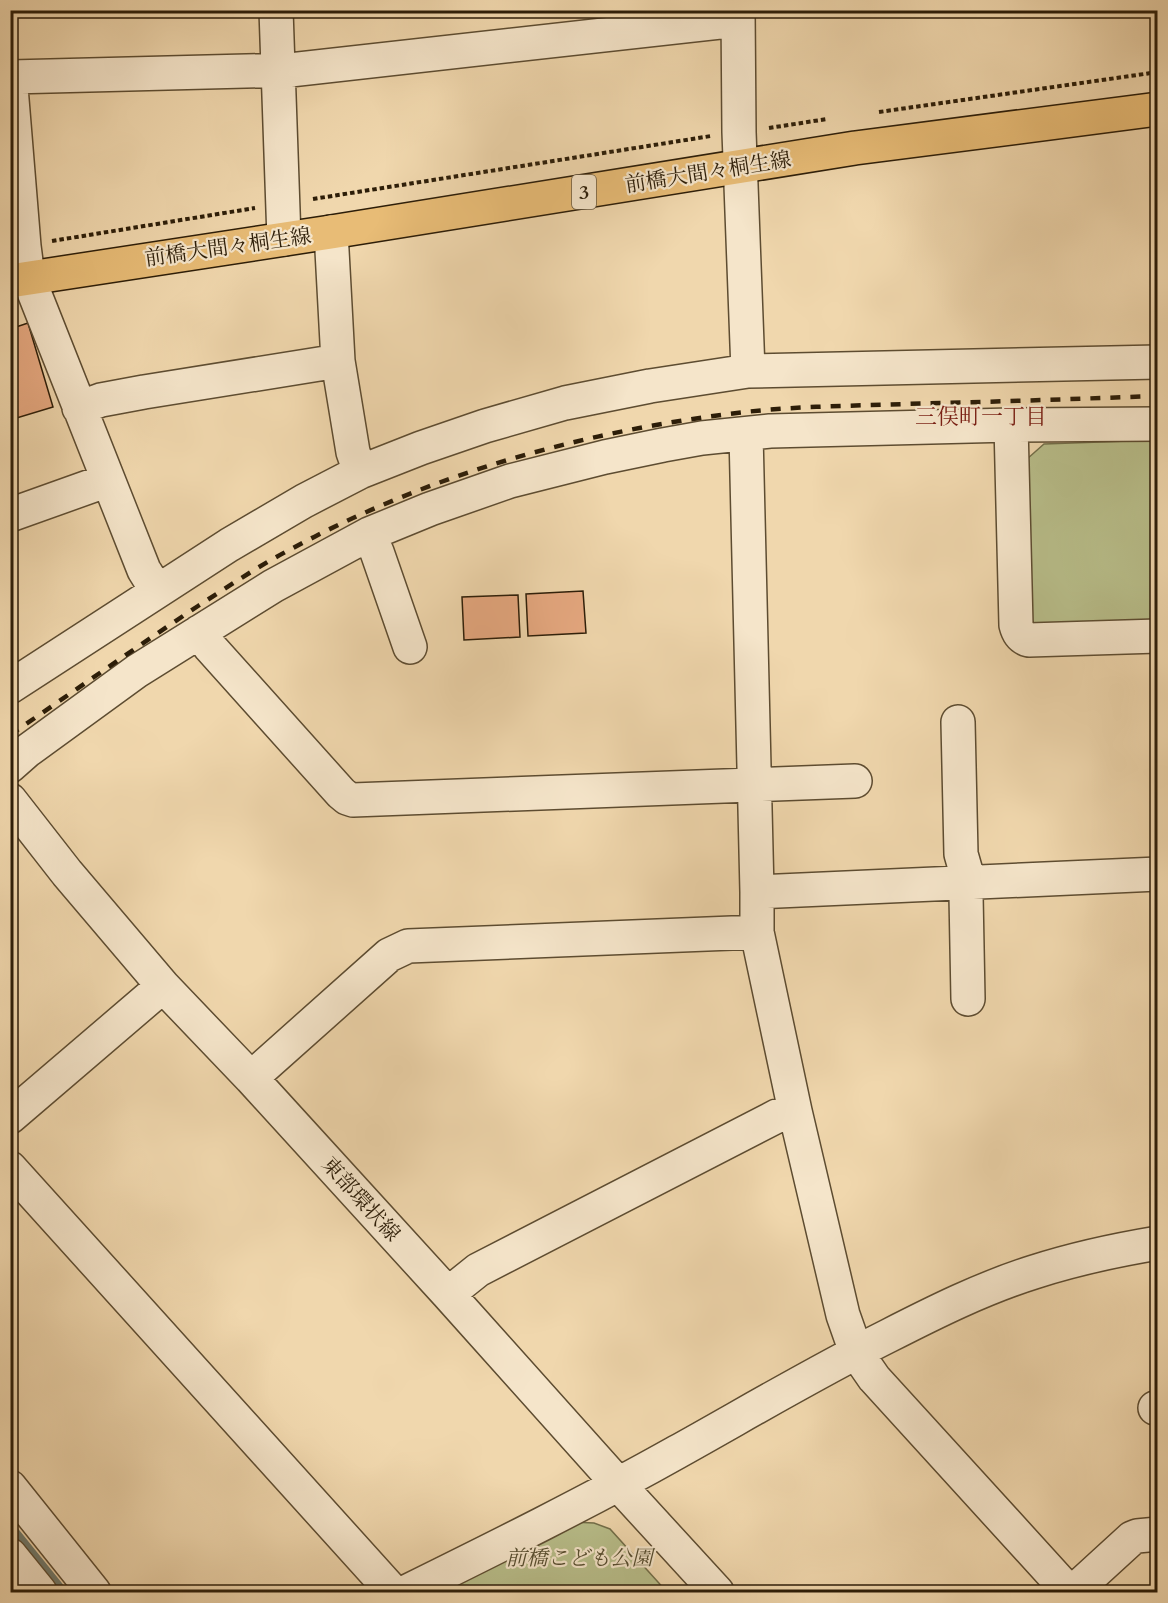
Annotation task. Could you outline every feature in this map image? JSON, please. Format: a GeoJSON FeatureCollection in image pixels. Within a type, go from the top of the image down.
{"type":"FeatureCollection","features":[{"type":"Feature","properties":{"kind":"main road","name":"前橋大間々桐生線"},"geometry":{"type":"LineString","coordinates":[[21,268],[284,239],[855,148],[1158,109]]}},
{"type":"Feature","properties":{"kind":"street"},"geometry":{"type":"LineString","coordinates":[[276,10],[284,239]]}},
{"type":"Feature","properties":{"kind":"street"},"geometry":{"type":"LineString","coordinates":[[157,591],[144,570],[21,268],[11,76],[290,70],[720,22],[738,16],[739,132],[748,371]]}},
{"type":"Feature","properties":{"kind":"street"},"geometry":{"type":"LineString","coordinates":[[331,232],[338,361],[353,452],[360,472]]}},
{"type":"Feature","properties":{"kind":"street"},"geometry":{"type":"LineString","coordinates":[[79,408],[122,396],[338,361]]}},
{"type":"Feature","properties":{"kind":"street"},"geometry":{"type":"LineString","coordinates":[[10,687],[229,545],[294,506],[360,472],[484,426],[565,403],[650,386],[748,371],[1158,362]]}},
{"type":"Feature","properties":{"kind":"street"},"geometry":{"type":"LineString","coordinates":[[10,766],[27,750],[137,671],[273,586],[369,534],[510,481],[548,470],[663,445],[702,438],[770,431],[1158,424]]}},
{"type":"Feature","properties":{"kind":"street"},"geometry":{"type":"LineString","coordinates":[[1011,425],[1018,632],[1023,638],[1029,640],[1158,636]]}},
{"type":"Feature","properties":{"kind":"street"},"geometry":{"type":"LineString","coordinates":[[746,434],[757,932],[795,1111],[843,1315],[856,1352],[874,1378],[1071,1593],[1132,1538],[1158,1534]]}},
{"type":"Feature","properties":{"kind":"street"},"geometry":{"type":"LineString","coordinates":[[10,516],[108,480]]}},
{"type":"Feature","properties":{"kind":"street"},"geometry":{"type":"LineString","coordinates":[[369,534],[410,647]]}},
{"type":"Feature","properties":{"kind":"street"},"geometry":{"type":"LineString","coordinates":[[200,632],[210,647],[341,793],[353,800],[855,781]]}},
{"type":"Feature","properties":{"kind":"street"},"geometry":{"type":"LineString","coordinates":[[958,722],[961,854],[969,882],[966,895],[968,999]]}},
{"type":"Feature","properties":{"kind":"street","name":"東部環状線"},"geometry":{"type":"LineString","coordinates":[[10,800],[67,873],[163,986],[251,1078],[717,1593]]}},
{"type":"Feature","properties":{"kind":"street"},"geometry":{"type":"LineString","coordinates":[[757,892],[1158,874]]}},
{"type":"Feature","properties":{"kind":"street"},"geometry":{"type":"LineString","coordinates":[[251,1078],[389,955],[408,946],[757,932]]}},
{"type":"Feature","properties":{"kind":"street"},"geometry":{"type":"LineString","coordinates":[[10,1117],[163,986]]}},
{"type":"Feature","properties":{"kind":"street"},"geometry":{"type":"LineString","coordinates":[[448,1294],[478,1270],[777,1116],[795,1111]]}},
{"type":"Feature","properties":{"kind":"street"},"geometry":{"type":"LineString","coordinates":[[13,1175],[393,1593]]}},
{"type":"Feature","properties":{"kind":"street"},"geometry":{"type":"LineString","coordinates":[[406,1593],[618,1485],[856,1352],[923,1318],[987,1289],[1032,1272],[1126,1248],[1158,1243]]}},
{"type":"Feature","properties":{"kind":"street"},"geometry":{"type":"LineString","coordinates":[[10,1487],[94,1593]]}},
{"type":"Feature","properties":{"kind":"street"},"geometry":{"type":"LineString","coordinates":[[10,1555],[40,1593]]}},
{"type":"Feature","properties":{"kind":"path"},"geometry":{"type":"LineString","coordinates":[[879,112],[1158,72]]}},
{"type":"Feature","properties":{"kind":"path"},"geometry":{"type":"LineString","coordinates":[[21,268],[283,204],[832,119]]}},
{"type":"Feature","properties":{"kind":"green space"},"geometry":{"type":"Polygon","coordinates":[[[1157,440],[1157,629],[1027,626],[1027,459],[1044,444],[1157,440]]]}},
{"type":"Feature","properties":{"kind":"green space","name":"前橋こども公園"},"geometry":{"type":"Polygon","coordinates":[[[572,1522],[594,1523],[610,1529],[667,1592],[433,1592],[572,1522]]]}},
{"type":"Feature","properties":{"kind":"building"},"geometry":{"type":"Polygon","coordinates":[[[28,323],[53,407],[10,420],[10,329],[28,323]]]}},
{"type":"Feature","properties":{"kind":"building"},"geometry":{"type":"Polygon","coordinates":[[[583,591],[586,633],[528,636],[526,594],[583,591]]]}},
{"type":"Feature","properties":{"kind":"building"},"geometry":{"type":"Polygon","coordinates":[[[518,595],[520,637],[464,640],[462,597],[518,595]]]}},
{"type":"Feature","properties":{"kind":"waterway"},"geometry":{"type":"LineString","coordinates":[[10,1525],[64,1592]]}},
{"type":"Feature","properties":{"kind":"railway"},"geometry":{"type":"LineString","coordinates":[[10,735],[198,606],[281,555],[346,521],[400,498],[512,459],[628,430],[765,410],[825,406],[1158,396]]}},
{"type":"Feature","properties":{"kind":"district","name":"三俣町一丁目"},"geometry":{"type":"Point","coordinates":[981,416]}}]}
